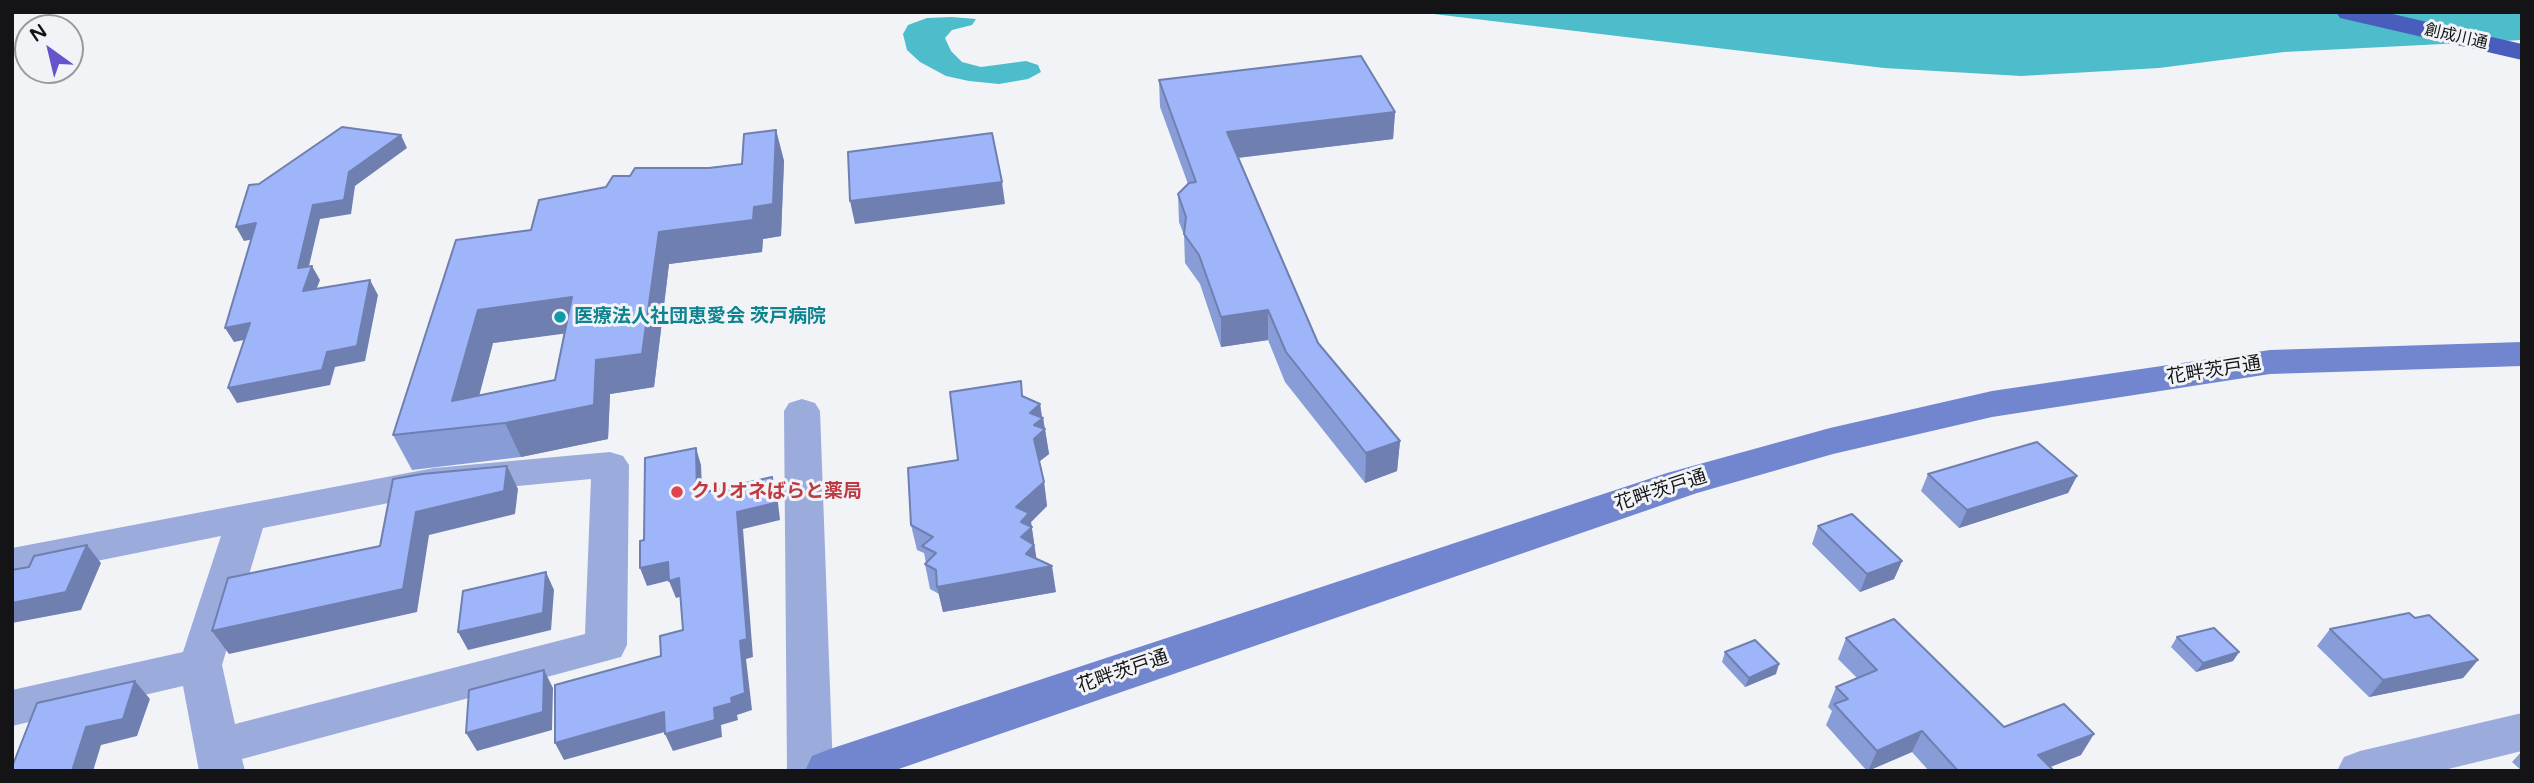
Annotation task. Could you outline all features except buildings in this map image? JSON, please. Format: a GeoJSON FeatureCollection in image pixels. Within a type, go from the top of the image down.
{"type":"FeatureCollection","features":[{"type":"Feature","properties":{"kind":"highway","name":"創成川通"},"geometry":{"type":"LineString","coordinates":[[2349,12],[2522,52]]}},
{"type":"Feature","properties":{"kind":"highway","name":"創成川通"},"geometry":{"type":"LineString","coordinates":[[2437,12],[2522,33]]}},
{"type":"Feature","properties":{"kind":"main road","name":"花畔茨戸通"},"geometry":{"type":"LineString","coordinates":[[830,771],[1682,483],[1830,441],[1992,404],[2270,362],[2522,355]]}},
{"type":"Feature","properties":{"kind":"street"},"geometry":{"type":"LineString","coordinates":[[802,411],[810,771]]}},
{"type":"Feature","properties":{"kind":"street"},"geometry":{"type":"LineString","coordinates":[[12,563],[247,517],[434,481],[610,465],[606,645],[220,759],[200,665],[247,517]]}},
{"type":"Feature","properties":{"kind":"street"},"geometry":{"type":"LineString","coordinates":[[12,708],[200,665]]}},
{"type":"Feature","properties":{"kind":"street"},"geometry":{"type":"LineString","coordinates":[[2360,771],[2522,732]]}},
{"type":"Feature","properties":{"kind":"water"},"geometry":{"type":"Polygon","coordinates":[[[1417,12],[2522,12],[2522,40],[2284,52],[2159,68],[2021,76],[1884,68],[1417,12]]]}},
{"type":"Feature","properties":{"kind":"water"},"geometry":{"type":"Polygon","coordinates":[[[927,18],[976,19],[972,25],[952,30],[945,38],[951,51],[962,62],[981,67],[1026,61],[1038,65],[1041,72],[1028,79],[999,84],[969,81],[946,76],[920,62],[907,50],[903,34],[908,25],[927,18]]]}},
{"type":"Feature","properties":{"kind":"place","name":"医療法人社団恵愛会 茨戸病院"},"geometry":{"type":"Point","coordinates":[560,317]}},
{"type":"Feature","properties":{"kind":"place","name":"クリオネばらと薬局"},"geometry":{"type":"Point","coordinates":[677,492]}}]}
